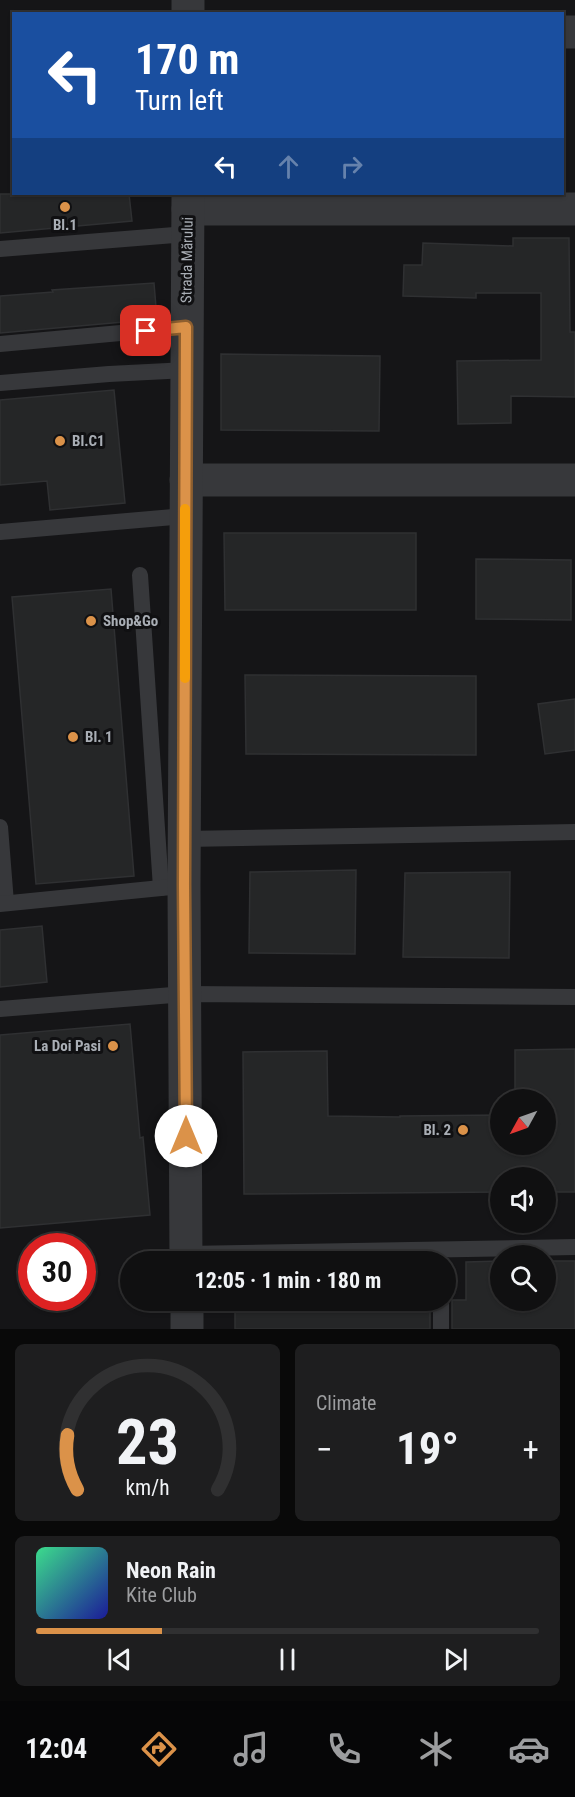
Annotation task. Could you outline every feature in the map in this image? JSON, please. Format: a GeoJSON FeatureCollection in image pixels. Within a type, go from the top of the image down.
{"type":"FeatureCollection","features":[{"type":"Feature","properties":{"kind":"street"},"geometry":{"type":"LineString","coordinates":[[188,212],[575,209]]}},
{"type":"Feature","properties":{"kind":"street","name":"Strada Mărului"},"geometry":{"type":"LineString","coordinates":[[186,1251],[185,994],[172,887],[185,839],[188,212]]}},
{"type":"Feature","properties":{"kind":"street"},"geometry":{"type":"LineString","coordinates":[[186,480],[575,480]]}},
{"type":"Feature","properties":{"kind":"street"},"geometry":{"type":"LineString","coordinates":[[187,1311],[187,1329]]}},
{"type":"Feature","properties":{"kind":"lane"},"geometry":{"type":"LineString","coordinates":[[0,249],[188,212]]}},
{"type":"Feature","properties":{"kind":"lane"},"geometry":{"type":"LineString","coordinates":[[0,344],[186,327]]}},
{"type":"Feature","properties":{"kind":"lane"},"geometry":{"type":"LineString","coordinates":[[0,383],[187,370]]}},
{"type":"Feature","properties":{"kind":"lane"},"geometry":{"type":"LineString","coordinates":[[0,532],[185,516]]}},
{"type":"Feature","properties":{"kind":"lane"},"geometry":{"type":"LineString","coordinates":[[0,827],[3,904],[172,887],[140,575]]}},
{"type":"Feature","properties":{"kind":"lane"},"geometry":{"type":"LineString","coordinates":[[185,839],[575,832]]}},
{"type":"Feature","properties":{"kind":"lane"},"geometry":{"type":"LineString","coordinates":[[0,1009],[185,994],[575,997]]}},
{"type":"Feature","properties":{"kind":"lane"},"geometry":{"type":"LineString","coordinates":[[456,1254],[575,1246]]}},
{"type":"Feature","properties":{"kind":"lane"},"geometry":{"type":"LineString","coordinates":[[441,1311],[441,1329]]}},
{"type":"Feature","properties":{"kind":"building","name":"Bl.1"},"geometry":{"type":"Polygon","coordinates":[[[0,194],[129,195],[132,221],[0,233],[0,194]]]}},
{"type":"Feature","properties":{"kind":"building"},"geometry":{"type":"Polygon","coordinates":[[[513,238],[569,238],[570,332],[575,332],[575,397],[511,396],[511,423],[458,424],[457,361],[541,360],[541,293],[476,293],[476,298],[403,296],[404,265],[422,265],[423,243],[513,246],[513,238]]]}},
{"type":"Feature","properties":{"kind":"building"},"geometry":{"type":"Polygon","coordinates":[[[154,283],[157,319],[0,333],[0,296],[154,283]]]}},
{"type":"Feature","properties":{"kind":"building"},"geometry":{"type":"Polygon","coordinates":[[[221,354],[380,356],[379,431],[221,430],[221,354]]]}},
{"type":"Feature","properties":{"kind":"building","name":"Bl.C1"},"geometry":{"type":"Polygon","coordinates":[[[114,390],[125,503],[50,510],[47,481],[0,485],[0,400],[114,390]]]}},
{"type":"Feature","properties":{"kind":"building"},"geometry":{"type":"Polygon","coordinates":[[[224,533],[416,533],[416,610],[225,610],[224,533]]]}},
{"type":"Feature","properties":{"kind":"building"},"geometry":{"type":"Polygon","coordinates":[[[476,559],[571,560],[571,620],[476,619],[476,559]]]}},
{"type":"Feature","properties":{"kind":"building","name":"Bl. 1"},"geometry":{"type":"Polygon","coordinates":[[[111,589],[134,876],[36,884],[12,597],[111,589]]]}},
{"type":"Feature","properties":{"kind":"building"},"geometry":{"type":"Polygon","coordinates":[[[245,675],[476,676],[476,755],[246,754],[245,675]]]}},
{"type":"Feature","properties":{"kind":"building"},"geometry":{"type":"Polygon","coordinates":[[[575,699],[575,750],[545,754],[538,704],[575,699]]]}},
{"type":"Feature","properties":{"kind":"building"},"geometry":{"type":"Polygon","coordinates":[[[356,870],[355,954],[249,953],[250,872],[356,870]]]}},
{"type":"Feature","properties":{"kind":"building"},"geometry":{"type":"Polygon","coordinates":[[[510,872],[509,958],[403,957],[405,873],[510,872]]]}},
{"type":"Feature","properties":{"kind":"building"},"geometry":{"type":"Polygon","coordinates":[[[42,926],[47,982],[0,987],[0,930],[42,926]]]}},
{"type":"Feature","properties":{"kind":"building"},"geometry":{"type":"Polygon","coordinates":[[[130,1024],[140,1138],[143,1137],[150,1215],[0,1228],[0,1035],[130,1024]]]}},
{"type":"Feature","properties":{"kind":"building"},"geometry":{"type":"Polygon","coordinates":[[[575,1049],[575,1192],[556,1192],[556,1167],[490,1167],[490,1192],[244,1194],[243,1052],[327,1051],[328,1116],[490,1115],[490,1155],[556,1155],[556,1089],[515,1089],[515,1050],[575,1049]]]}},
{"type":"Feature","properties":{"kind":"building"},"geometry":{"type":"Polygon","coordinates":[[[490,1261],[490,1311],[556,1311],[556,1261],[575,1261],[575,1329],[452,1329],[452,1311],[456,1311],[456,1300],[466,1300],[466,1262],[490,1261]]]}},
{"type":"Feature","properties":{"kind":"building"},"geometry":{"type":"Polygon","coordinates":[[[235,1311],[430,1311],[430,1329],[235,1329],[235,1311]]]}},
{"type":"Feature","properties":{"kind":"slow traffic"},"geometry":{"type":"LineString","coordinates":[[185,509],[185,678]]}},
{"type":"Feature","properties":{"kind":"place","name":"Bl.1"},"geometry":{"type":"Point","coordinates":[65,207]}},
{"type":"Feature","properties":{"kind":"place","name":"Bl.C1"},"geometry":{"type":"Point","coordinates":[60,441]}},
{"type":"Feature","properties":{"kind":"place","name":"Shop&Go"},"geometry":{"type":"Point","coordinates":[91,621]}},
{"type":"Feature","properties":{"kind":"place","name":"Bl. 1"},"geometry":{"type":"Point","coordinates":[73,737]}},
{"type":"Feature","properties":{"kind":"place","name":"La Doi Pasi"},"geometry":{"type":"Point","coordinates":[113,1046]}},
{"type":"Feature","properties":{"kind":"place","name":"Bl. 2"},"geometry":{"type":"Point","coordinates":[463,1130]}},
{"type":"Feature","properties":{"kind":"route"},"geometry":{"type":"LineString","coordinates":[[146,331],[186,327],[184,885],[186,1136]]}}]}
